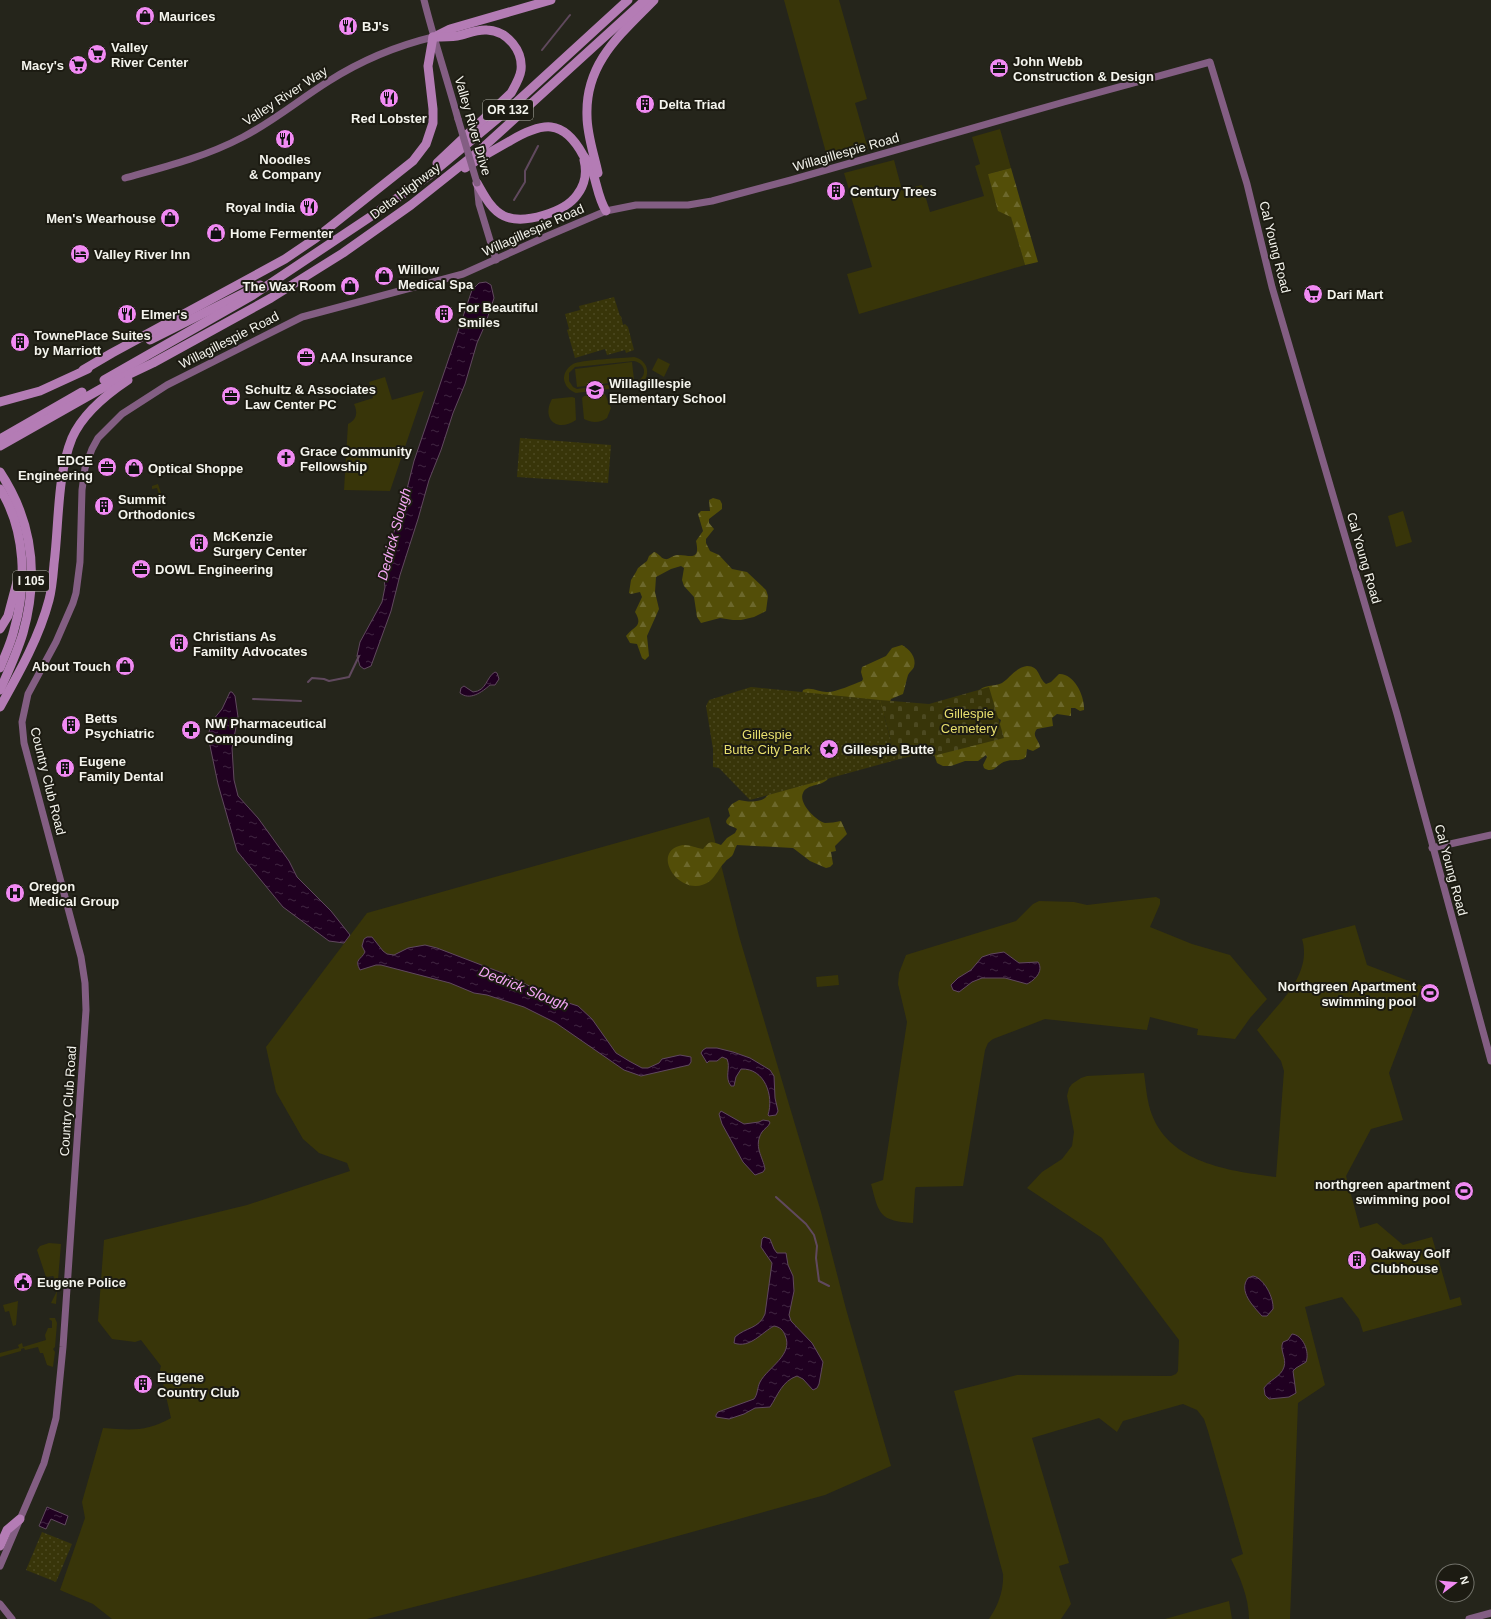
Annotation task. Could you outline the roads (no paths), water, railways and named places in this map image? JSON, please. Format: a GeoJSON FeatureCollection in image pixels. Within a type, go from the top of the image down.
{"type":"FeatureCollection","features":[{"type":"Feature","properties":{"kind":"highway"},"geometry":{"type":"LineString","coordinates":[[433,37],[450,30],[551,0]]}},
{"type":"Feature","properties":{"kind":"highway","name":"Delta Highway"},"geometry":{"type":"LineString","coordinates":[[297,266],[431,174],[492,124],[628,0]]}},
{"type":"Feature","properties":{"kind":"highway","name":"Delta Highway"},"geometry":{"type":"LineString","coordinates":[[152,363],[312,274],[411,205],[500,132],[645,0]]}},
{"type":"Feature","properties":{"kind":"highway"},"geometry":{"type":"LineString","coordinates":[[606,211],[605,199],[590,140],[587,116],[588,93],[591,78],[609,49],[654,0]]}},
{"type":"Feature","properties":{"kind":"highway"},"geometry":{"type":"LineString","coordinates":[[379,211],[434,165],[503,101],[516,85],[520,75],[521,63],[517,51],[506,36],[496,31],[487,30],[455,36],[433,37]]}},
{"type":"Feature","properties":{"kind":"highway"},"geometry":{"type":"LineString","coordinates":[[0,402],[40,391],[83,370],[285,259],[316,238],[413,161],[426,144],[433,123],[433,109],[428,66],[433,37]]}},
{"type":"Feature","properties":{"kind":"highway"},"geometry":{"type":"LineString","coordinates":[[411,205],[486,154],[519,136],[540,127],[550,127],[566,134],[575,141],[590,165],[600,201],[606,211]]}},
{"type":"Feature","properties":{"kind":"highway"},"geometry":{"type":"LineString","coordinates":[[477,183],[487,200],[499,213],[509,218],[536,217],[564,207],[578,194],[586,174],[583,155]]}},
{"type":"Feature","properties":{"kind":"highway"},"geometry":{"type":"LineString","coordinates":[[83,370],[114,358],[297,266]]}},
{"type":"Feature","properties":{"kind":"highway"},"geometry":{"type":"LineString","coordinates":[[0,439],[253,295],[297,266]]}},
{"type":"Feature","properties":{"kind":"highway"},"geometry":{"type":"LineString","coordinates":[[0,446],[114,382],[152,363]]}},
{"type":"Feature","properties":{"kind":"highway"},"geometry":{"type":"LineString","coordinates":[[0,707],[29,654],[50,600],[63,470],[72,438],[85,417],[100,401],[152,363]]}},
{"type":"Feature","properties":{"kind":"highway","name":"I 105"},"geometry":{"type":"LineString","coordinates":[[0,473],[14,495],[24,522],[32,557],[31,590],[23,634],[0,690]]}},
{"type":"Feature","properties":{"kind":"highway","name":"I 105"},"geometry":{"type":"LineString","coordinates":[[0,489],[16,524],[22,589],[14,630],[0,668]]}},
{"type":"Feature","properties":{"kind":"highway"},"geometry":{"type":"LineString","coordinates":[[0,629],[8,616],[16,591],[20,555]]}},
{"type":"Feature","properties":{"kind":"highway"},"geometry":{"type":"LineString","coordinates":[[0,1546],[7,1530],[20,1519]]}},
{"type":"Feature","properties":{"kind":"main road","name":"Valley River Drive"},"geometry":{"type":"LineString","coordinates":[[424,0],[433,37],[448,81],[477,183],[479,204],[496,260]]}},
{"type":"Feature","properties":{"kind":"main road","name":"Valley River Way"},"geometry":{"type":"LineString","coordinates":[[125,178],[213,152],[273,120],[329,81],[364,60],[395,48],[433,37]]}},
{"type":"Feature","properties":{"kind":"main road","name":"Willagillespie Road"},"geometry":{"type":"LineString","coordinates":[[56,642],[76,593],[80,562],[82,490],[85,468],[98,438],[122,414],[167,385],[302,317],[463,274],[606,211],[636,205],[688,205],[712,200],[791,180],[1210,62]]}},
{"type":"Feature","properties":{"kind":"main road","name":"Cal Young Road"},"geometry":{"type":"LineString","coordinates":[[1210,62],[1242,164],[1272,287],[1397,714],[1491,1062]]}},
{"type":"Feature","properties":{"kind":"main road","name":"Country Club Road"},"geometry":{"type":"LineString","coordinates":[[0,1566],[44,1463],[56,1418],[64,1339],[86,1018],[85,983],[81,957],[24,743],[22,727],[28,694],[56,642]]}},
{"type":"Feature","properties":{"kind":"main road"},"geometry":{"type":"LineString","coordinates":[[1432,848],[1491,835]]}},
{"type":"Feature","properties":{"kind":"main road"},"geometry":{"type":"LineString","coordinates":[[0,1604],[12,1619]]}},
{"type":"Feature","properties":{"kind":"main road"},"geometry":{"type":"LineString","coordinates":[[1469,1619],[1491,1613]]}},
{"type":"Feature","properties":{"kind":"water","name":"Dedrick Slough"},"geometry":{"type":"Polygon","coordinates":[[[486,282],[491,285],[494,298],[477,343],[465,384],[429,480],[400,575],[391,611],[371,666],[364,669],[360,666],[357,656],[360,642],[382,602],[385,587],[384,579],[387,551],[401,513],[414,461],[472,290],[479,283],[486,282]]]}},
{"type":"Feature","properties":{"kind":"water"},"geometry":{"type":"Polygon","coordinates":[[[495,672],[497,673],[499,679],[495,685],[490,685],[480,693],[472,696],[460,693],[461,688],[464,686],[473,692],[478,691],[484,687],[492,674],[495,672]]]}},
{"type":"Feature","properties":{"kind":"water"},"geometry":{"type":"Polygon","coordinates":[[[230,692],[232,692],[235,696],[238,717],[232,748],[234,780],[238,796],[258,818],[289,861],[297,877],[331,911],[350,935],[344,943],[329,941],[283,907],[237,851],[218,784],[209,741],[209,732],[213,720],[222,709],[230,692]]]}},
{"type":"Feature","properties":{"kind":"water"},"geometry":{"type":"Polygon","coordinates":[[[367,937],[372,937],[387,954],[394,955],[408,948],[425,945],[437,948],[505,974],[556,999],[578,1006],[592,1019],[616,1053],[642,1068],[648,1068],[659,1063],[662,1059],[680,1055],[691,1057],[691,1062],[689,1065],[641,1076],[624,1070],[556,1023],[524,1007],[487,995],[474,993],[450,983],[381,965],[360,970],[358,962],[365,952],[362,946],[364,939],[367,937]]]}},
{"type":"Feature","properties":{"kind":"water"},"geometry":{"type":"Polygon","coordinates":[[[1004,952],[1019,963],[1038,962],[1040,969],[1038,975],[1027,984],[1005,978],[982,978],[972,982],[959,992],[953,990],[951,985],[958,978],[971,970],[982,957],[1004,952]]]}},
{"type":"Feature","properties":{"kind":"water"},"geometry":{"type":"Polygon","coordinates":[[[706,1048],[717,1048],[733,1052],[750,1058],[770,1070],[774,1076],[775,1098],[778,1111],[776,1115],[768,1115],[770,1100],[766,1084],[762,1078],[749,1070],[741,1069],[736,1077],[734,1086],[731,1086],[728,1079],[727,1059],[722,1057],[717,1061],[709,1061],[707,1063],[701,1053],[706,1048]]]}},
{"type":"Feature","properties":{"kind":"water"},"geometry":{"type":"Polygon","coordinates":[[[721,1111],[744,1124],[763,1120],[769,1121],[770,1123],[762,1132],[758,1142],[759,1151],[765,1169],[763,1172],[755,1175],[743,1162],[722,1124],[719,1114],[721,1111]]]}},
{"type":"Feature","properties":{"kind":"water"},"geometry":{"type":"Polygon","coordinates":[[[764,1237],[770,1239],[777,1253],[786,1253],[788,1265],[793,1276],[794,1291],[789,1315],[791,1321],[812,1343],[823,1362],[819,1384],[817,1388],[813,1390],[803,1379],[797,1376],[792,1378],[784,1385],[770,1407],[755,1408],[744,1414],[729,1419],[716,1417],[718,1412],[754,1399],[760,1382],[783,1355],[786,1349],[787,1342],[784,1333],[780,1328],[774,1326],[751,1342],[745,1344],[734,1343],[735,1337],[759,1323],[765,1314],[772,1263],[761,1247],[762,1239],[764,1237]]]}},
{"type":"Feature","properties":{"kind":"water"},"geometry":{"type":"Polygon","coordinates":[[[1253,1276],[1261,1280],[1268,1289],[1272,1299],[1273,1309],[1267,1316],[1262,1316],[1251,1303],[1246,1293],[1245,1283],[1248,1278],[1253,1276]]]}},
{"type":"Feature","properties":{"kind":"water"},"geometry":{"type":"Polygon","coordinates":[[[1292,1334],[1299,1337],[1305,1345],[1307,1354],[1306,1362],[1293,1371],[1296,1393],[1289,1397],[1269,1399],[1265,1395],[1264,1388],[1278,1376],[1284,1367],[1285,1360],[1282,1345],[1283,1342],[1288,1340],[1292,1334]]]}},
{"type":"Feature","properties":{"kind":"water"},"geometry":{"type":"Polygon","coordinates":[[[47,1507],[68,1516],[65,1525],[51,1519],[46,1529],[39,1526],[47,1507]]]}},
{"type":"Feature","properties":{"kind":"waterway","name":"Dedrick Slough"},"geometry":{"type":"LineString","coordinates":[[542,50],[570,15]]}},
{"type":"Feature","properties":{"kind":"waterway","name":"Dedrick Slough"},"geometry":{"type":"LineString","coordinates":[[514,200],[525,182],[525,171],[538,146]]}},
{"type":"Feature","properties":{"kind":"waterway","name":"Dedrick Slough"},"geometry":{"type":"LineString","coordinates":[[308,682],[312,678],[329,681],[349,677],[359,656]]}},
{"type":"Feature","properties":{"kind":"waterway","name":"Dedrick Slough"},"geometry":{"type":"LineString","coordinates":[[253,699],[301,701]]}},
{"type":"Feature","properties":{"kind":"waterway","name":"Dedrick Slough"},"geometry":{"type":"LineString","coordinates":[[776,1197],[806,1224],[814,1235],[817,1246],[816,1258],[819,1281],[829,1286]]}},
{"type":"Feature","properties":{"kind":"place","name":"Maurices"},"geometry":{"type":"Point","coordinates":[145,16]}},
{"type":"Feature","properties":{"kind":"place","name":"BJ's"},"geometry":{"type":"Point","coordinates":[348,26]}},
{"type":"Feature","properties":{"kind":"place","name":"Valley River Center"},"geometry":{"type":"Point","coordinates":[97,54]}},
{"type":"Feature","properties":{"kind":"place","name":"Macy's"},"geometry":{"type":"Point","coordinates":[78,65]}},
{"type":"Feature","properties":{"kind":"place","name":"John Webb Construction & Design"},"geometry":{"type":"Point","coordinates":[999,68]}},
{"type":"Feature","properties":{"kind":"place","name":"Red Lobster"},"geometry":{"type":"Point","coordinates":[389,98]}},
{"type":"Feature","properties":{"kind":"place","name":"Delta Triad"},"geometry":{"type":"Point","coordinates":[645,104]}},
{"type":"Feature","properties":{"kind":"place","name":"Noodles & Company"},"geometry":{"type":"Point","coordinates":[285,139]}},
{"type":"Feature","properties":{"kind":"place","name":"Century Trees"},"geometry":{"type":"Point","coordinates":[836,191]}},
{"type":"Feature","properties":{"kind":"place","name":"Royal India"},"geometry":{"type":"Point","coordinates":[309,207]}},
{"type":"Feature","properties":{"kind":"place","name":"Men's Wearhouse"},"geometry":{"type":"Point","coordinates":[170,218]}},
{"type":"Feature","properties":{"kind":"place","name":"Home Fermenter"},"geometry":{"type":"Point","coordinates":[216,233]}},
{"type":"Feature","properties":{"kind":"place","name":"Valley River Inn"},"geometry":{"type":"Point","coordinates":[80,254]}},
{"type":"Feature","properties":{"kind":"place","name":"Willow Medical Spa"},"geometry":{"type":"Point","coordinates":[384,276]}},
{"type":"Feature","properties":{"kind":"place","name":"The Wax Room"},"geometry":{"type":"Point","coordinates":[350,286]}},
{"type":"Feature","properties":{"kind":"place","name":"Dari Mart"},"geometry":{"type":"Point","coordinates":[1313,294]}},
{"type":"Feature","properties":{"kind":"place","name":"Elmer's"},"geometry":{"type":"Point","coordinates":[127,314]}},
{"type":"Feature","properties":{"kind":"place","name":"For Beautiful Smiles"},"geometry":{"type":"Point","coordinates":[444,314]}},
{"type":"Feature","properties":{"kind":"place","name":"TownePlace Suites by Marriott"},"geometry":{"type":"Point","coordinates":[20,342]}},
{"type":"Feature","properties":{"kind":"place","name":"AAA Insurance"},"geometry":{"type":"Point","coordinates":[306,357]}},
{"type":"Feature","properties":{"kind":"place","name":"Willagillespie Elementary School"},"geometry":{"type":"Point","coordinates":[595,390]}},
{"type":"Feature","properties":{"kind":"place","name":"Schultz & Associates Law Center PC"},"geometry":{"type":"Point","coordinates":[231,396]}},
{"type":"Feature","properties":{"kind":"place","name":"Grace Community Fellowship"},"geometry":{"type":"Point","coordinates":[286,458]}},
{"type":"Feature","properties":{"kind":"place","name":"EDCE Engineering"},"geometry":{"type":"Point","coordinates":[107,467]}},
{"type":"Feature","properties":{"kind":"place","name":"Optical Shoppe"},"geometry":{"type":"Point","coordinates":[134,468]}},
{"type":"Feature","properties":{"kind":"place","name":"Summit Orthodonics"},"geometry":{"type":"Point","coordinates":[104,506]}},
{"type":"Feature","properties":{"kind":"place","name":"McKenzie Surgery Center"},"geometry":{"type":"Point","coordinates":[199,543]}},
{"type":"Feature","properties":{"kind":"place","name":"DOWL Engineering"},"geometry":{"type":"Point","coordinates":[141,569]}},
{"type":"Feature","properties":{"kind":"place","name":"Christians As Familty Advocates"},"geometry":{"type":"Point","coordinates":[179,643]}},
{"type":"Feature","properties":{"kind":"place","name":"About Touch"},"geometry":{"type":"Point","coordinates":[125,666]}},
{"type":"Feature","properties":{"kind":"place","name":"Betts Psychiatric"},"geometry":{"type":"Point","coordinates":[71,725]}},
{"type":"Feature","properties":{"kind":"place","name":"NW Pharmaceutical Compounding"},"geometry":{"type":"Point","coordinates":[191,730]}},
{"type":"Feature","properties":{"kind":"place","name":"Gillespie Butte"},"geometry":{"type":"Point","coordinates":[829,749]}},
{"type":"Feature","properties":{"kind":"place","name":"Eugene Family Dental"},"geometry":{"type":"Point","coordinates":[65,768]}},
{"type":"Feature","properties":{"kind":"place","name":"Oregon Medical Group"},"geometry":{"type":"Point","coordinates":[15,893]}},
{"type":"Feature","properties":{"kind":"place","name":"Northgreen Apartment swimming pool"},"geometry":{"type":"Point","coordinates":[1430,993]}},
{"type":"Feature","properties":{"kind":"place","name":"northgreen apartment swimming pool"},"geometry":{"type":"Point","coordinates":[1464,1191]}},
{"type":"Feature","properties":{"kind":"place","name":"Oakway Golf Clubhouse"},"geometry":{"type":"Point","coordinates":[1357,1260]}},
{"type":"Feature","properties":{"kind":"place","name":"Eugene Police"},"geometry":{"type":"Point","coordinates":[23,1282]}},
{"type":"Feature","properties":{"kind":"place","name":"Eugene Country Club"},"geometry":{"type":"Point","coordinates":[143,1384]}},
{"type":"Feature","properties":{"kind":"park label","name":"Gillespie Cemetery"},"geometry":{"type":"Point","coordinates":[969,720]}},
{"type":"Feature","properties":{"kind":"park label","name":"Gillespie Butte City Park"},"geometry":{"type":"Point","coordinates":[767,742]}}]}
